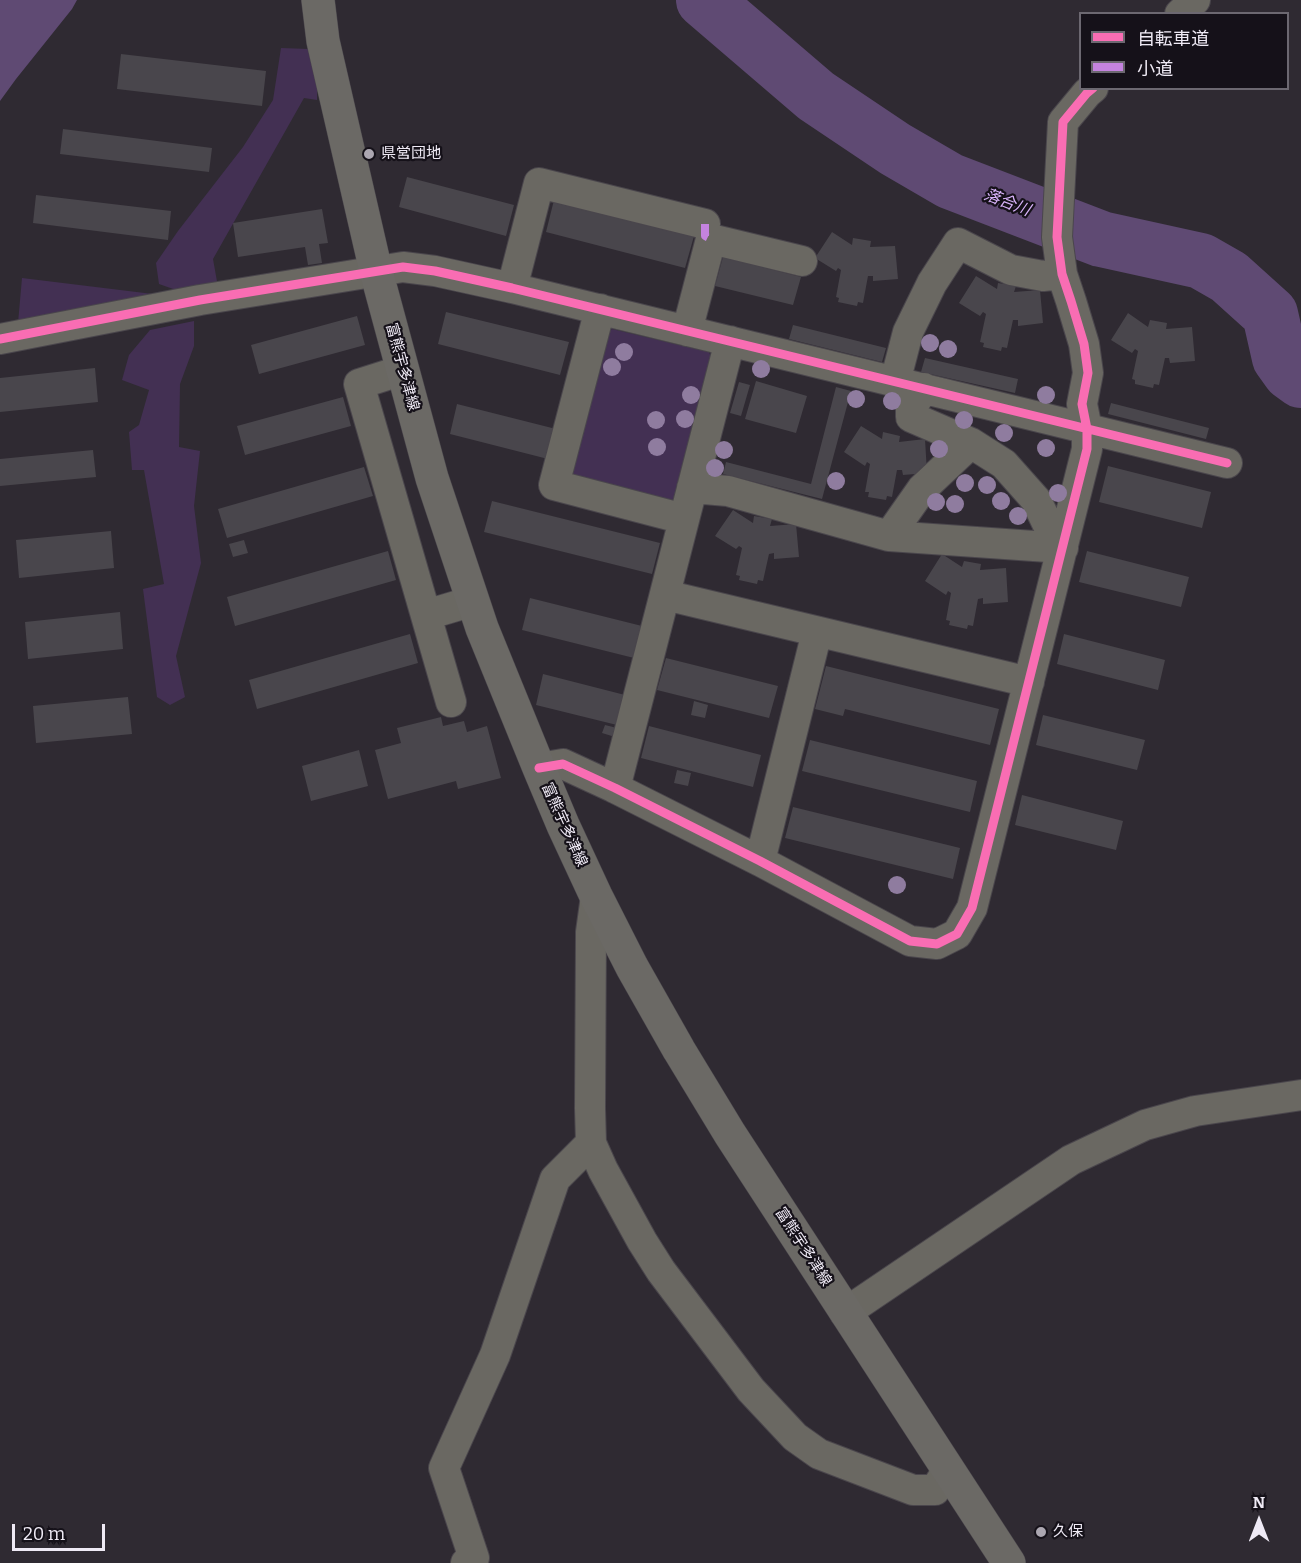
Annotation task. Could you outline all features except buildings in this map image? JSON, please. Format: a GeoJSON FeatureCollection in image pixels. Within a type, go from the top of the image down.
{"type":"FeatureCollection","features":[{"type":"Feature","properties":{"kind":"main road","name":"富熊宇多津線"},"geometry":{"type":"LineString","coordinates":[[318,0],[323,41],[376,271],[432,478],[482,628],[539,768],[596,896],[679,1050],[845,1313],[1010,1563]]}},
{"type":"Feature","properties":{"kind":"street"},"geometry":{"type":"LineString","coordinates":[[1182,12],[1195,0]]}},
{"type":"Feature","properties":{"kind":"street"},"geometry":{"type":"LineString","coordinates":[[539,768],[563,764],[615,788],[760,861],[910,941],[937,944],[957,934],[972,908],[1088,449],[1082,404],[1088,374],[1084,344],[1062,274],[1057,237],[1063,122],[1092,90]]}},
{"type":"Feature","properties":{"kind":"street"},"geometry":{"type":"LineString","coordinates":[[512,288],[539,183],[705,224]]}},
{"type":"Feature","properties":{"kind":"street"},"geometry":{"type":"LineString","coordinates":[[687,331],[711,239],[801,261]]}},
{"type":"Feature","properties":{"kind":"street"},"geometry":{"type":"LineString","coordinates":[[1062,274],[1043,276],[1011,270],[958,243],[932,283],[908,332],[911,417],[971,443],[1004,464],[1036,500],[1063,548]]}},
{"type":"Feature","properties":{"kind":"street"},"geometry":{"type":"LineString","coordinates":[[0,339],[200,300],[376,271],[403,267],[414,268],[600,309],[1227,463]]}},
{"type":"Feature","properties":{"kind":"street"},"geometry":{"type":"LineString","coordinates":[[600,309],[554,485],[684,519]]}},
{"type":"Feature","properties":{"kind":"street"},"geometry":{"type":"LineString","coordinates":[[615,788],[730,341]]}},
{"type":"Feature","properties":{"kind":"street"},"geometry":{"type":"LineString","coordinates":[[403,370],[359,384],[451,702]]}},
{"type":"Feature","properties":{"kind":"street"},"geometry":{"type":"LineString","coordinates":[[889,536],[922,489],[971,443]]}},
{"type":"Feature","properties":{"kind":"street"},"geometry":{"type":"LineString","coordinates":[[692,488],[728,491],[889,536],[1063,548]]}},
{"type":"Feature","properties":{"kind":"street"},"geometry":{"type":"LineString","coordinates":[[664,595],[1029,682]]}},
{"type":"Feature","properties":{"kind":"street"},"geometry":{"type":"LineString","coordinates":[[426,615],[473,601]]}},
{"type":"Feature","properties":{"kind":"street"},"geometry":{"type":"LineString","coordinates":[[760,861],[817,632]]}},
{"type":"Feature","properties":{"kind":"street"},"geometry":{"type":"LineString","coordinates":[[596,896],[591,933],[591,1143],[603,1170],[661,1271],[751,1390],[795,1437],[819,1454],[913,1490],[935,1490],[948,1470]]}},
{"type":"Feature","properties":{"kind":"street"},"geometry":{"type":"LineString","coordinates":[[845,1313],[1071,1160],[1145,1125],[1194,1112],[1301,1095]]}},
{"type":"Feature","properties":{"kind":"street"},"geometry":{"type":"LineString","coordinates":[[473,1561],[444,1468],[495,1355],[555,1179],[591,1143]]}},
{"type":"Feature","properties":{"kind":"shaded area"},"geometry":{"type":"Polygon","coordinates":[[[0,0],[77,0],[0,101],[0,0]]]}},
{"type":"Feature","properties":{"kind":"shaded area"},"geometry":{"type":"Polygon","coordinates":[[[281,48],[309,49],[317,85],[317,100],[304,98],[213,259],[218,287],[176,290],[159,284],[156,263],[243,147],[273,100],[281,48]]]}},
{"type":"Feature","properties":{"kind":"shaded area"},"geometry":{"type":"Polygon","coordinates":[[[22,278],[161,295],[18,323],[22,278]]]}},
{"type":"Feature","properties":{"kind":"shaded area"},"geometry":{"type":"Polygon","coordinates":[[[194,321],[194,346],[180,384],[179,447],[200,451],[194,506],[201,563],[176,656],[185,697],[170,705],[157,697],[143,589],[164,584],[144,470],[132,470],[129,432],[139,425],[149,390],[122,380],[129,355],[150,330],[194,321]]]}},
{"type":"Feature","properties":{"kind":"shaded area"},"geometry":{"type":"Polygon","coordinates":[[[612,329],[709,352],[712,359],[675,509],[568,482],[605,334],[612,329]]]}},
{"type":"Feature","properties":{"kind":"waterway","name":"落合川"},"geometry":{"type":"LineString","coordinates":[[704,0],[816,96],[895,149],[950,181],[1101,239],[1201,261],[1229,277],[1270,314],[1280,358],[1290,372],[1301,380]]}},
{"type":"Feature","properties":{"kind":"marked path"},"geometry":{"type":"LineString","coordinates":[[705,224],[705,236],[711,239]]}},
{"type":"Feature","properties":{"kind":"cycle path"},"geometry":{"type":"LineString","coordinates":[[539,768],[563,764],[615,788],[760,861],[910,941],[937,944],[957,934],[972,908],[1087,449],[1087,429],[1082,404],[1088,373],[1084,344],[1062,274],[1057,237],[1063,122],[1091,90]]}},
{"type":"Feature","properties":{"kind":"cycle path"},"geometry":{"type":"LineString","coordinates":[[0,339],[200,300],[403,267],[435,271],[512,288],[1227,463]]}},
{"type":"Feature","properties":{"kind":"place","name":"県営団地"},"geometry":{"type":"Point","coordinates":[369,154]}},
{"type":"Feature","properties":{"kind":"place","name":"久保"},"geometry":{"type":"Point","coordinates":[1041,1532]}}]}
